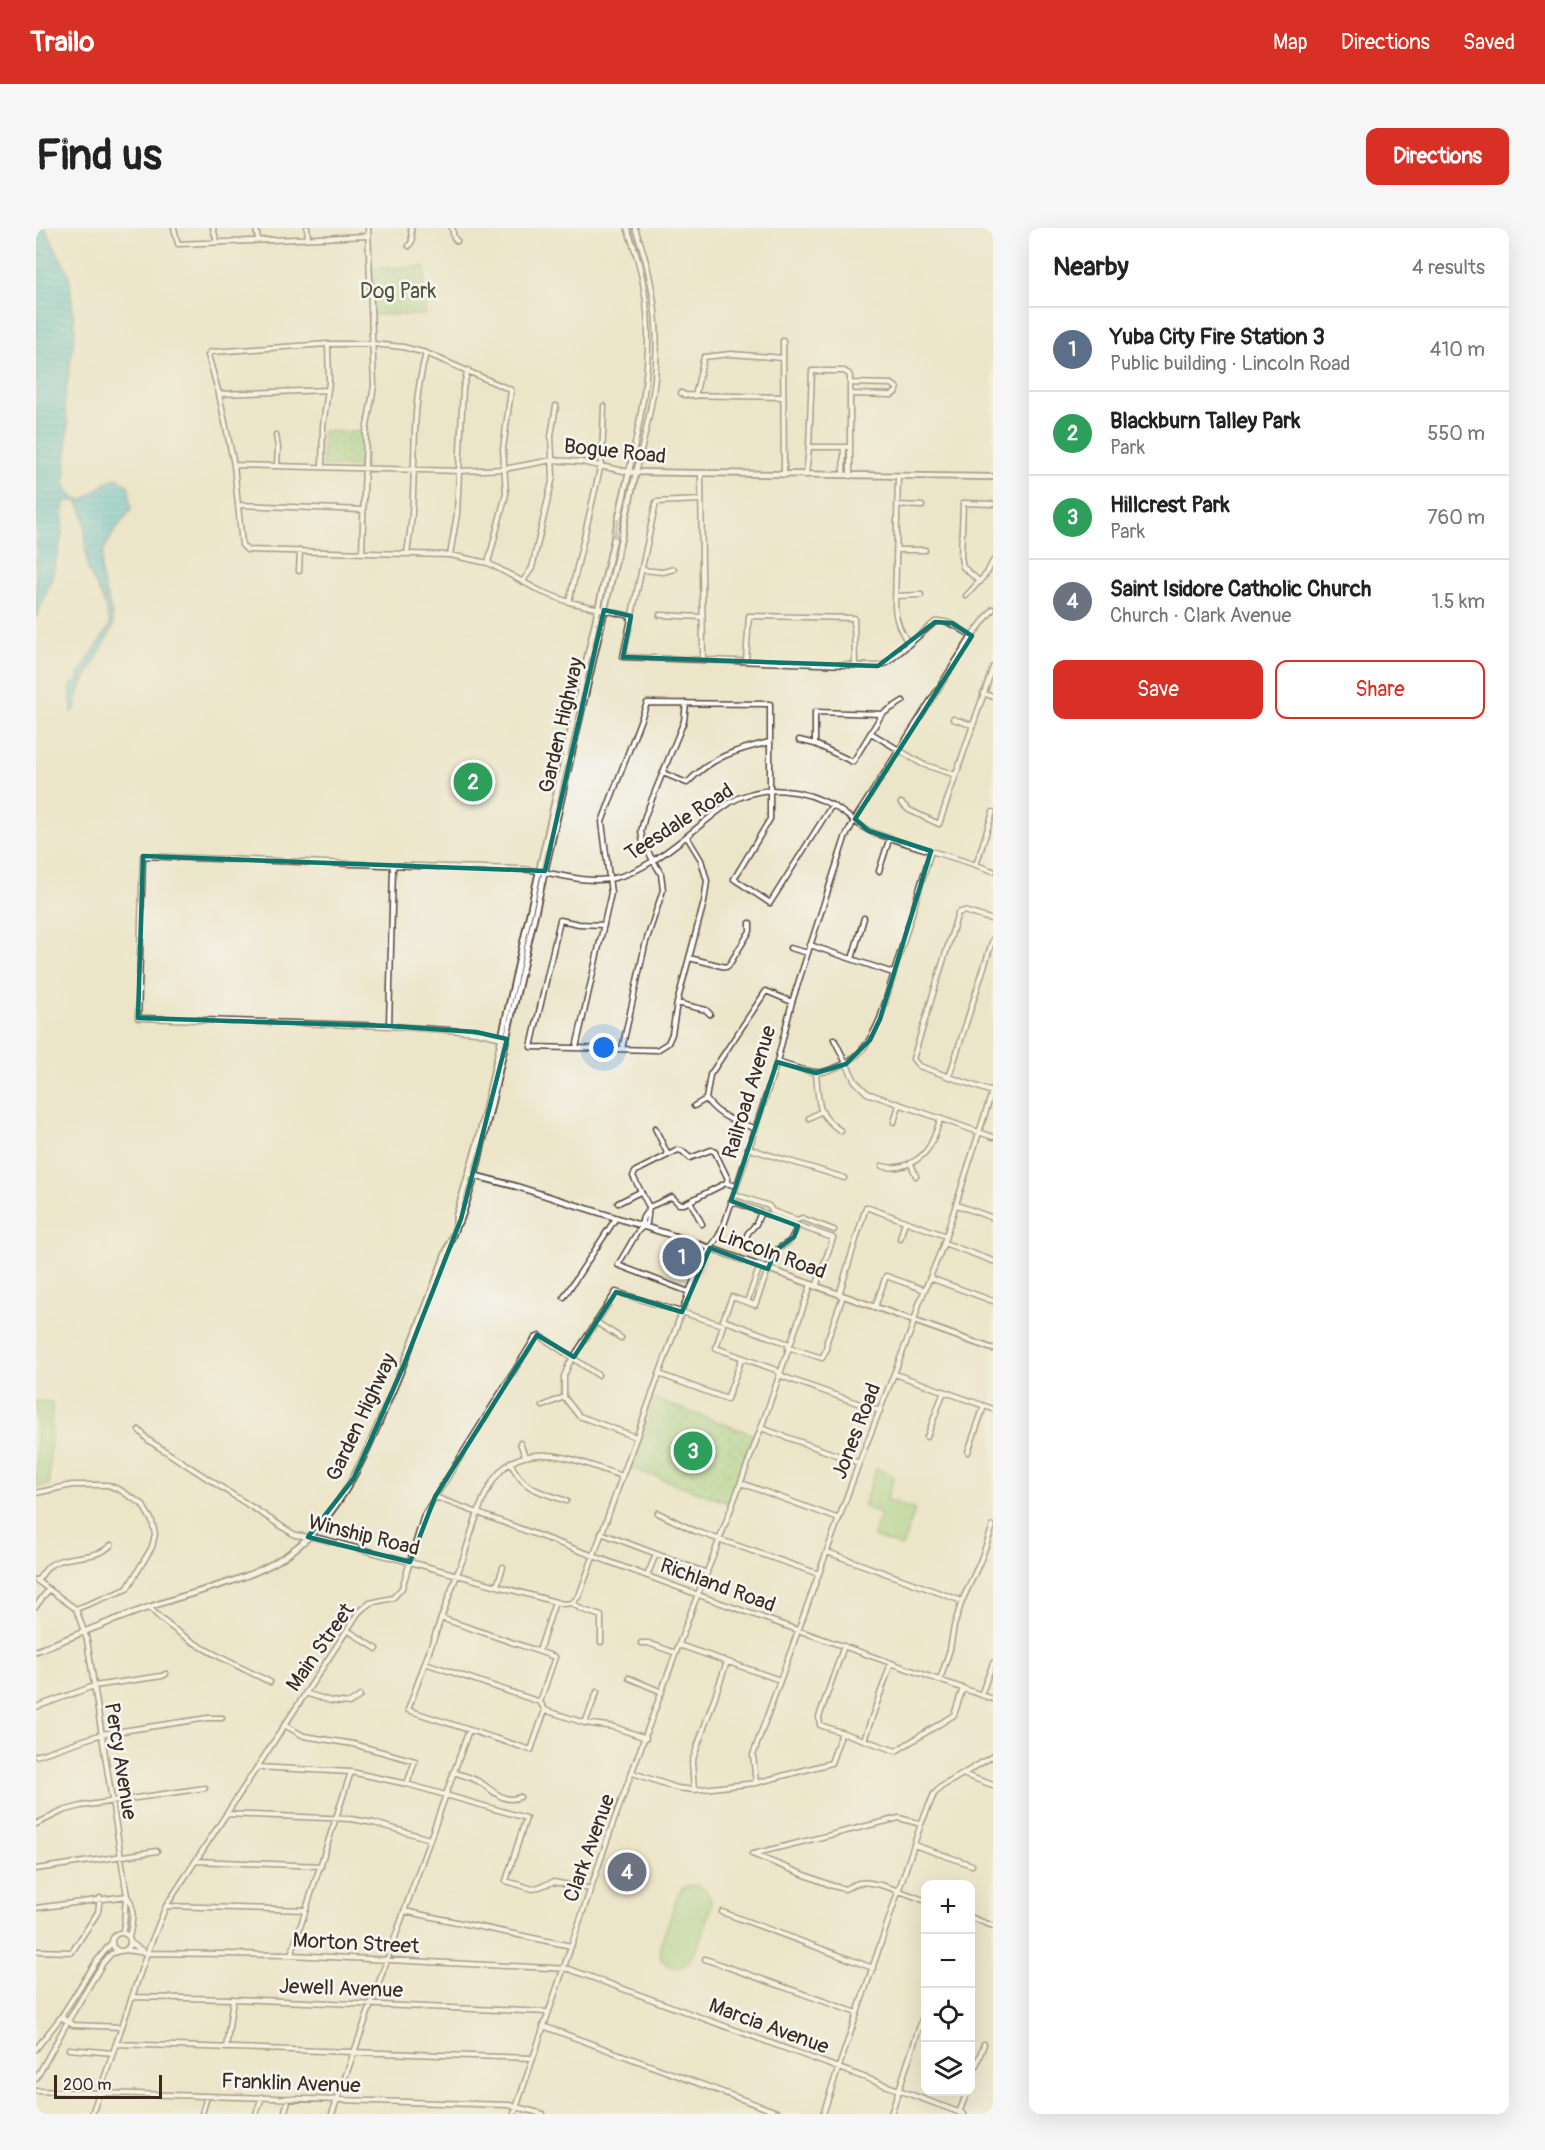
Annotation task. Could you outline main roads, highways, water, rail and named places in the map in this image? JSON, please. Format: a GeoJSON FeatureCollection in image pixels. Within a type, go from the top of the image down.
{"type":"FeatureCollection","features":[{"type":"Feature","properties":{"kind":"main road","name":"Bogue Road"},"geometry":{"type":"LineString","coordinates":[[629,472],[993,477]]}},
{"type":"Feature","properties":{"kind":"main road","name":"Garden Highway"},"geometry":{"type":"LineString","coordinates":[[542,871],[597,608],[629,472]]}},
{"type":"Feature","properties":{"kind":"main road","name":"Garden Highway"},"geometry":{"type":"LineString","coordinates":[[36,1651],[149,1607],[254,1572],[283,1557],[308,1537],[344,1493],[363,1460],[403,1368],[456,1226],[461,1219],[636,473]]}},
{"type":"Feature","properties":{"kind":"main road","name":"Lincoln Road"},"geometry":{"type":"LineString","coordinates":[[472,1175],[511,1185],[711,1248],[993,1349]]}},
{"type":"Feature","properties":{"kind":"water"},"geometry":{"type":"Polygon","coordinates":[[[36,228],[45,228],[69,275],[75,331],[64,405],[68,423],[65,487],[74,498],[83,500],[110,480],[118,478],[129,487],[131,509],[110,538],[102,556],[102,577],[112,613],[113,627],[79,691],[75,710],[72,712],[70,685],[76,683],[110,625],[104,603],[88,569],[84,518],[77,501],[64,501],[62,536],[51,581],[36,618],[36,228]]]}},
{"type":"Feature","properties":{"kind":"place","name":"Blackburn Talley Park"},"geometry":{"type":"Point","coordinates":[473,782]}},
{"type":"Feature","properties":{"kind":"place","name":"Yuba City Fire Station 3"},"geometry":{"type":"Point","coordinates":[682,1257]}},
{"type":"Feature","properties":{"kind":"place","name":"Hillcrest Park"},"geometry":{"type":"Point","coordinates":[693,1451]}},
{"type":"Feature","properties":{"kind":"place","name":"Saint Isidore Catholic Church"},"geometry":{"type":"Point","coordinates":[627,1872]}},
{"type":"Feature","properties":{"kind":"park label","name":"Dog Park"},"geometry":{"type":"Point","coordinates":[398,291]}}]}
